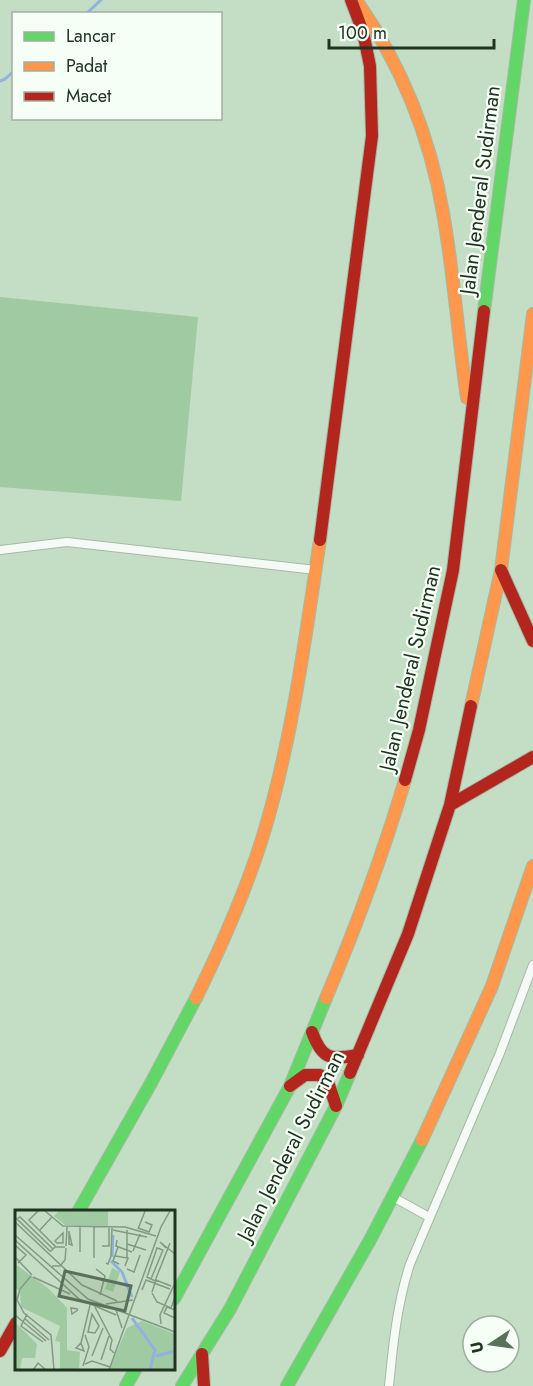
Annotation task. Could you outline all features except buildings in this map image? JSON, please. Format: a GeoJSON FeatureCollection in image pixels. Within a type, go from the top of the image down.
{"type":"FeatureCollection","features":[{"type":"Feature","properties":{"kind":"main road"},"geometry":{"type":"LineString","coordinates":[[79,1210],[177,1034],[239,901],[256,856],[285,756],[308,628],[334,443],[372,136],[373,99],[368,57],[360,23],[351,0]]}},
{"type":"Feature","properties":{"kind":"main road"},"geometry":{"type":"LineString","coordinates":[[356,0],[383,42],[406,89],[438,186],[448,242],[461,361],[470,416]]}},
{"type":"Feature","properties":{"kind":"main road","name":"Jalan Jenderal Sudirman"},"geometry":{"type":"LineString","coordinates":[[178,1284],[290,1086],[356,927],[390,830],[419,730],[453,570],[464,489],[470,416],[524,0]]}},
{"type":"Feature","properties":{"kind":"main road","name":"Jalan Jenderal Sudirman"},"geometry":{"type":"LineString","coordinates":[[182,1386],[230,1309],[336,1106],[408,934],[450,805],[501,570],[533,314]]}},
{"type":"Feature","properties":{"kind":"main road"},"geometry":{"type":"LineString","coordinates":[[501,570],[533,641]]}},
{"type":"Feature","properties":{"kind":"main road"},"geometry":{"type":"LineString","coordinates":[[450,805],[533,757]]}},
{"type":"Feature","properties":{"kind":"main road"},"geometry":{"type":"LineString","coordinates":[[287,1386],[336,1304],[442,1098],[492,985],[533,866]]}},
{"type":"Feature","properties":{"kind":"main road"},"geometry":{"type":"LineString","coordinates":[[312,1032],[318,1050],[324,1055],[338,1058],[358,1055]]}},
{"type":"Feature","properties":{"kind":"main road"},"geometry":{"type":"LineString","coordinates":[[290,1086],[305,1075],[312,1073],[320,1075],[329,1085],[336,1106]]}},
{"type":"Feature","properties":{"kind":"main road"},"geometry":{"type":"LineString","coordinates":[[0,1351],[15,1325]]}},
{"type":"Feature","properties":{"kind":"main road"},"geometry":{"type":"LineString","coordinates":[[202,1354],[204,1386]]}},
{"type":"Feature","properties":{"kind":"main road"},"geometry":{"type":"LineString","coordinates":[[126,1386],[134,1371]]}},
{"type":"Feature","properties":{"kind":"street"},"geometry":{"type":"LineString","coordinates":[[0,550],[67,542],[316,570]]}},
{"type":"Feature","properties":{"kind":"street"},"geometry":{"type":"LineString","coordinates":[[388,1386],[394,1334],[404,1283],[429,1217],[500,1053],[533,965]]}},
{"type":"Feature","properties":{"kind":"street"},"geometry":{"type":"LineString","coordinates":[[393,1197],[429,1217]]}},
{"type":"Feature","properties":{"kind":"green space"},"geometry":{"type":"Polygon","coordinates":[[[0,297],[198,317],[181,501],[0,487],[0,297]]]}},
{"type":"Feature","properties":{"kind":"waterway"},"geometry":{"type":"LineString","coordinates":[[88,12],[101,0]]}},
{"type":"Feature","properties":{"kind":"waterway"},"geometry":{"type":"LineString","coordinates":[[0,81],[12,73]]}},
{"type":"Feature","properties":{"kind":"traffic: fast"},"geometry":{"type":"LineString","coordinates":[[484,311],[524,0]]}},
{"type":"Feature","properties":{"kind":"traffic: fast"},"geometry":{"type":"LineString","coordinates":[[79,1210],[196,998]]}},
{"type":"Feature","properties":{"kind":"traffic: fast"},"geometry":{"type":"LineString","coordinates":[[176,1295],[290,1086],[326,998]]}},
{"type":"Feature","properties":{"kind":"traffic: fast"},"geometry":{"type":"LineString","coordinates":[[182,1386],[230,1309],[336,1106],[350,1073]]}},
{"type":"Feature","properties":{"kind":"traffic: fast"},"geometry":{"type":"LineString","coordinates":[[287,1386],[370,1240],[422,1140]]}},
{"type":"Feature","properties":{"kind":"traffic: fast"},"geometry":{"type":"LineString","coordinates":[[126,1386],[134,1371]]}},
{"type":"Feature","properties":{"kind":"traffic: slow"},"geometry":{"type":"LineString","coordinates":[[356,0],[387,49],[400,75],[412,102],[430,156],[447,236],[467,398]]}},
{"type":"Feature","properties":{"kind":"traffic: slow"},"geometry":{"type":"LineString","coordinates":[[471,706],[501,570],[533,314]]}},
{"type":"Feature","properties":{"kind":"traffic: slow"},"geometry":{"type":"LineString","coordinates":[[196,998],[240,900],[262,839],[290,728],[320,540]]}},
{"type":"Feature","properties":{"kind":"traffic: slow"},"geometry":{"type":"LineString","coordinates":[[326,998],[388,835],[405,780]]}},
{"type":"Feature","properties":{"kind":"traffic: slow"},"geometry":{"type":"LineString","coordinates":[[422,1140],[492,986],[533,866]]}},
{"type":"Feature","properties":{"kind":"traffic: jam"},"geometry":{"type":"LineString","coordinates":[[320,540],[372,136],[370,66],[363,32],[351,0]]}},
{"type":"Feature","properties":{"kind":"traffic: jam"},"geometry":{"type":"LineString","coordinates":[[405,780],[419,730],[453,570],[484,311]]}},
{"type":"Feature","properties":{"kind":"traffic: jam"},"geometry":{"type":"LineString","coordinates":[[501,570],[533,641]]}},
{"type":"Feature","properties":{"kind":"traffic: jam"},"geometry":{"type":"LineString","coordinates":[[350,1073],[408,934],[450,805],[471,706]]}},
{"type":"Feature","properties":{"kind":"traffic: jam"},"geometry":{"type":"LineString","coordinates":[[450,805],[533,757]]}},
{"type":"Feature","properties":{"kind":"traffic: jam"},"geometry":{"type":"LineString","coordinates":[[312,1032],[320,1048],[329,1056],[358,1055]]}},
{"type":"Feature","properties":{"kind":"traffic: jam"},"geometry":{"type":"LineString","coordinates":[[290,1086],[305,1075],[320,1075],[329,1085],[336,1106]]}},
{"type":"Feature","properties":{"kind":"traffic: jam"},"geometry":{"type":"LineString","coordinates":[[0,1351],[15,1325]]}},
{"type":"Feature","properties":{"kind":"traffic: jam"},"geometry":{"type":"LineString","coordinates":[[202,1354],[204,1386]]}}]}
